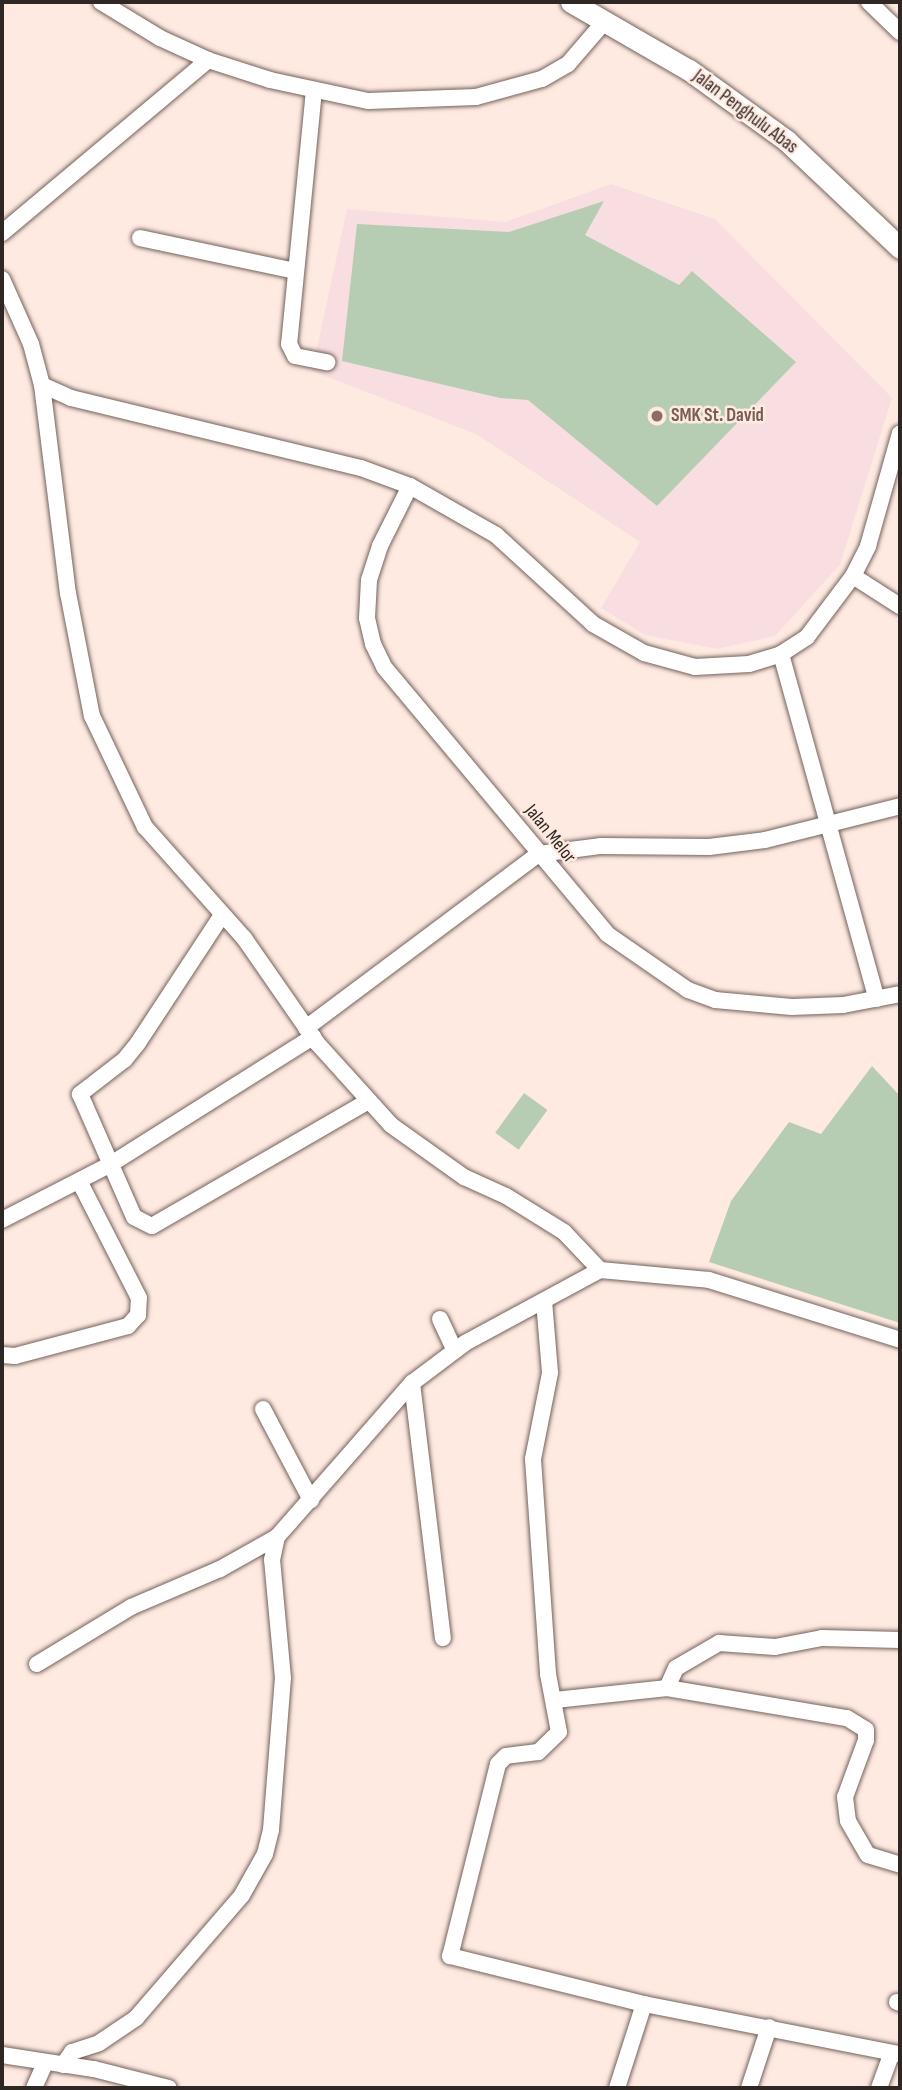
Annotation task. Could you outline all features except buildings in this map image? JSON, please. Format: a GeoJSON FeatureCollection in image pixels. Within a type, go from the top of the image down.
{"type":"FeatureCollection","features":[{"type":"Feature","properties":{"kind":"main road","name":"Jalan Penghulu Abas"},"geometry":{"type":"LineString","coordinates":[[570,2],[690,70],[787,141],[900,248]]}},
{"type":"Feature","properties":{"kind":"street"},"geometry":{"type":"LineString","coordinates":[[102,2],[160,38],[208,60],[314,90],[380,102],[502,91],[542,79],[568,64],[605,22]]}},
{"type":"Feature","properties":{"kind":"street"},"geometry":{"type":"LineString","coordinates":[[869,2],[900,33]]}},
{"type":"Feature","properties":{"kind":"street"},"geometry":{"type":"LineString","coordinates":[[2,233],[208,60]]}},
{"type":"Feature","properties":{"kind":"street"},"geometry":{"type":"LineString","coordinates":[[314,90],[289,344],[295,356],[327,362]]}},
{"type":"Feature","properties":{"kind":"street"},"geometry":{"type":"LineString","coordinates":[[140,238],[295,271]]}},
{"type":"Feature","properties":{"kind":"street"},"geometry":{"type":"LineString","coordinates":[[2,279],[10,316],[42,385],[68,593],[92,716],[145,827],[222,915],[309,1032],[367,1102],[417,1146],[464,1177],[506,1196],[564,1232],[600,1270]]}},
{"type":"Feature","properties":{"kind":"street"},"geometry":{"type":"LineString","coordinates":[[42,385],[71,398],[361,468],[411,486],[496,535],[571,607],[644,653],[671,662],[719,668],[781,654],[807,637],[853,576],[868,546],[900,433]]}},
{"type":"Feature","properties":{"kind":"street","name":"Jalan Melor"},"geometry":{"type":"LineString","coordinates":[[411,486],[380,546],[369,580],[367,618],[373,644],[384,667],[607,934],[688,989],[715,1000],[792,1007],[877,999],[900,994]]}},
{"type":"Feature","properties":{"kind":"street"},"geometry":{"type":"LineString","coordinates":[[853,576],[900,606]]}},
{"type":"Feature","properties":{"kind":"street"},"geometry":{"type":"LineString","coordinates":[[781,654],[877,999]]}},
{"type":"Feature","properties":{"kind":"street"},"geometry":{"type":"LineString","coordinates":[[2,1220],[111,1164],[309,1032],[538,854],[601,846],[709,846],[765,840],[900,806]]}},
{"type":"Feature","properties":{"kind":"street"},"geometry":{"type":"LineString","coordinates":[[222,915],[138,1043],[124,1060],[80,1094],[134,1217],[152,1226],[367,1102]]}},
{"type":"Feature","properties":{"kind":"street"},"geometry":{"type":"LineString","coordinates":[[2,1355],[15,1356],[128,1326],[138,1315],[139,1298],[79,1181]]}},
{"type":"Feature","properties":{"kind":"street"},"geometry":{"type":"LineString","coordinates":[[37,1664],[131,1607],[220,1569],[277,1537],[412,1383],[455,1351],[600,1270],[709,1280],[900,1340]]}},
{"type":"Feature","properties":{"kind":"street"},"geometry":{"type":"LineString","coordinates":[[544,1301],[550,1373],[533,1459],[548,1674],[559,1732],[550,1744],[538,1752],[506,1756],[498,1764],[450,1956],[644,2004],[896,2053],[880,2088]]}},
{"type":"Feature","properties":{"kind":"street"},"geometry":{"type":"LineString","coordinates":[[440,1319],[455,1351]]}},
{"type":"Feature","properties":{"kind":"street"},"geometry":{"type":"LineString","coordinates":[[412,1383],[443,1638]]}},
{"type":"Feature","properties":{"kind":"street"},"geometry":{"type":"LineString","coordinates":[[263,1409],[311,1500]]}},
{"type":"Feature","properties":{"kind":"street"},"geometry":{"type":"LineString","coordinates":[[63,2065],[72,2053],[99,2042],[136,2018],[236,1903],[265,1854],[271,1830],[283,1678],[272,1560],[277,1537]]}},
{"type":"Feature","properties":{"kind":"street"},"geometry":{"type":"LineString","coordinates":[[667,1688],[676,1668],[719,1643],[775,1647],[822,1638],[900,1640]]}},
{"type":"Feature","properties":{"kind":"street"},"geometry":{"type":"LineString","coordinates":[[555,1700],[667,1688],[829,1712],[857,1723],[866,1730],[866,1740],[845,1797],[848,1821],[868,1854],[900,1865]]}},
{"type":"Feature","properties":{"kind":"street"},"geometry":{"type":"LineString","coordinates":[[617,2088],[644,2004]]}},
{"type":"Feature","properties":{"kind":"street"},"geometry":{"type":"LineString","coordinates":[[749,2088],[769,2027]]}},
{"type":"Feature","properties":{"kind":"street"},"geometry":{"type":"LineString","coordinates":[[2,2054],[169,2088]]}},
{"type":"Feature","properties":{"kind":"street"},"geometry":{"type":"LineString","coordinates":[[34,2088],[45,2063]]}},
{"type":"Feature","properties":{"kind":"shaded area","name":"SMK St. David"},"geometry":{"type":"Polygon","coordinates":[[[611,184],[715,219],[892,398],[840,565],[775,636],[717,649],[645,635],[601,608],[640,542],[476,434],[312,371],[347,209],[505,222],[611,184]]]}},
{"type":"Feature","properties":{"kind":"green space"},"geometry":{"type":"Polygon","coordinates":[[[604,201],[585,235],[679,285],[692,271],[796,362],[657,506],[528,400],[500,398],[342,361],[357,224],[509,232],[604,201]]]}},
{"type":"Feature","properties":{"kind":"green space"},"geometry":{"type":"Polygon","coordinates":[[[872,1066],[900,1096],[900,1323],[709,1262],[731,1201],[789,1122],[821,1134],[872,1066]]]}},
{"type":"Feature","properties":{"kind":"green space"},"geometry":{"type":"Polygon","coordinates":[[[524,1093],[547,1110],[519,1150],[495,1133],[524,1093]]]}},
{"type":"Feature","properties":{"kind":"place","name":"SMK St. David"},"geometry":{"type":"Point","coordinates":[657,416]}}]}
